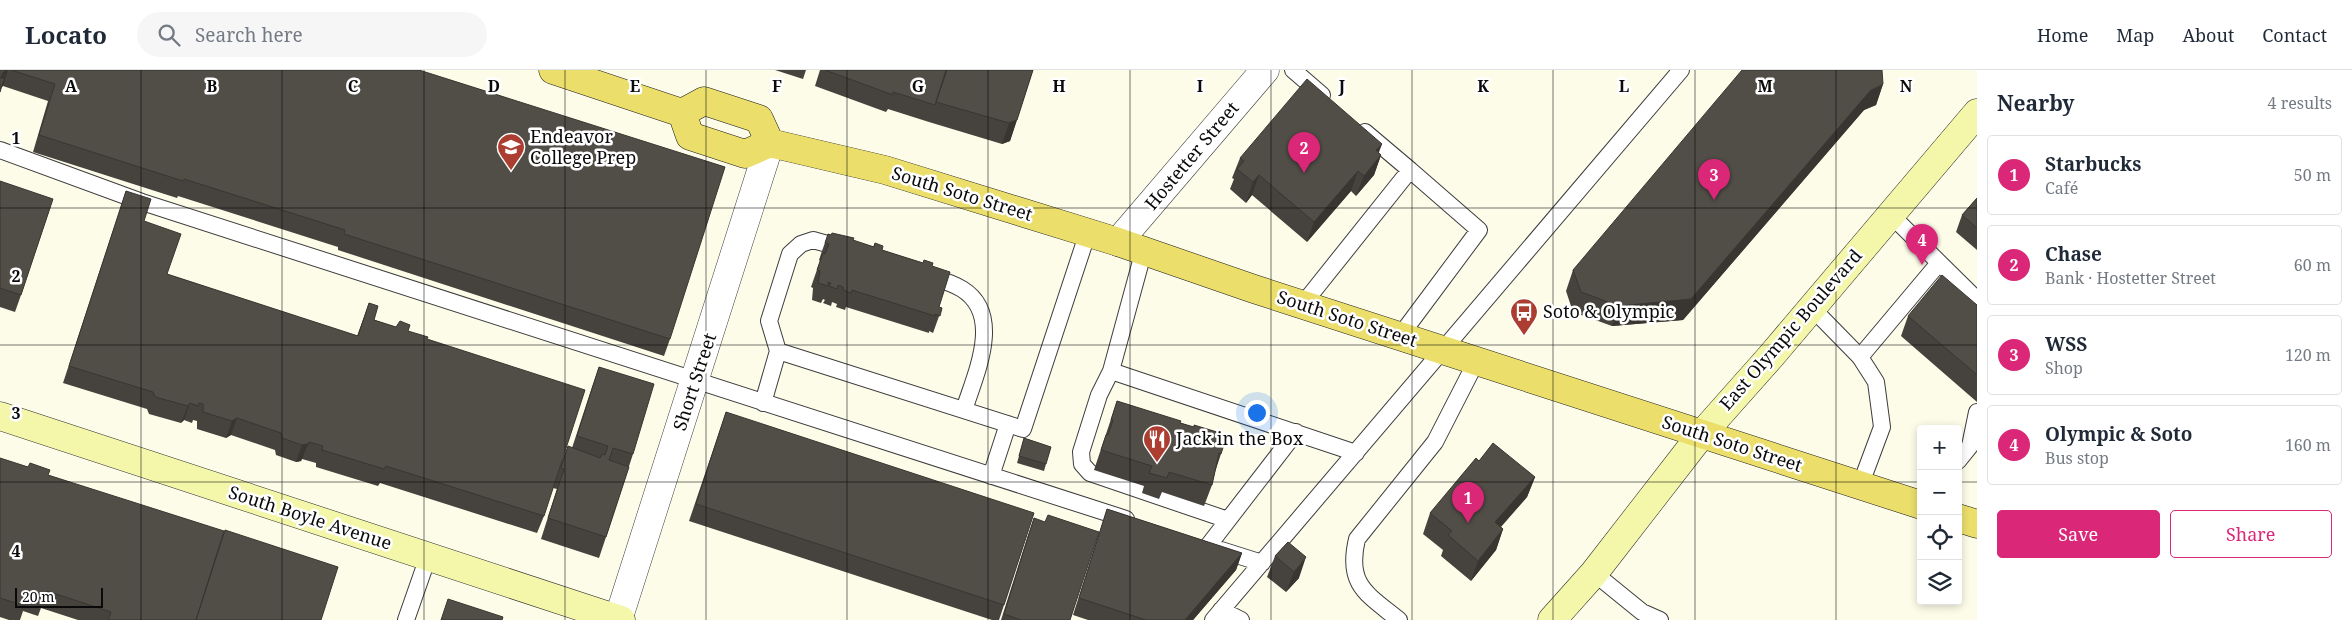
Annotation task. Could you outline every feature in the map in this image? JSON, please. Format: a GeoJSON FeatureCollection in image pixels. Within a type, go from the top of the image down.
{"type":"FeatureCollection","features":[{"type":"Feature","properties":{"kind":"main road"},"geometry":{"type":"LineString","coordinates":[[553,70],[593,76],[682,113],[690,136],[745,154],[770,143],[759,119],[704,102],[682,113]]}},
{"type":"Feature","properties":{"kind":"main road","name":"East Olympic Boulevard"},"geometry":{"type":"LineString","coordinates":[[1552,620],[1594,573],[1701,435],[1812,308],[1977,113]]}},
{"type":"Feature","properties":{"kind":"main road","name":"South Soto Street"},"geometry":{"type":"LineString","coordinates":[[770,143],[885,170],[1088,232],[1917,505]]}},
{"type":"Feature","properties":{"kind":"main road","name":"South Boyle Avenue"},"geometry":{"type":"LineString","coordinates":[[0,416],[619,620]]}},
{"type":"Feature","properties":{"kind":"street","name":"Hostetter Street"},"geometry":{"type":"LineString","coordinates":[[1118,242],[1265,70]]}},
{"type":"Feature","properties":{"kind":"street","name":"Short Street"},"geometry":{"type":"LineString","coordinates":[[619,620],[770,143]]}},
{"type":"Feature","properties":{"kind":"lane"},"geometry":{"type":"LineString","coordinates":[[1293,70],[1337,107]]}},
{"type":"Feature","properties":{"kind":"lane"},"geometry":{"type":"LineString","coordinates":[[1241,620],[1217,615],[1681,70]]}},
{"type":"Feature","properties":{"kind":"lane"},"geometry":{"type":"LineString","coordinates":[[1351,120],[1479,230],[1400,336]]}},
{"type":"Feature","properties":{"kind":"lane"},"geometry":{"type":"LineString","coordinates":[[0,150],[142,202],[1142,524]]}},
{"type":"Feature","properties":{"kind":"lane"},"geometry":{"type":"LineString","coordinates":[[1303,304],[1410,170]]}},
{"type":"Feature","properties":{"kind":"lane"},"geometry":{"type":"LineString","coordinates":[[1890,215],[1977,300]]}},
{"type":"Feature","properties":{"kind":"lane"},"geometry":{"type":"LineString","coordinates":[[778,351],[1023,428],[1088,232]]}},
{"type":"Feature","properties":{"kind":"lane"},"geometry":{"type":"LineString","coordinates":[[763,402],[778,351],[769,321],[790,254],[801,244],[812,240],[858,253]]}},
{"type":"Feature","properties":{"kind":"lane"},"geometry":{"type":"LineString","coordinates":[[1144,250],[1110,371],[1099,395],[1081,452],[1082,464],[1090,473],[1228,520]]}},
{"type":"Feature","properties":{"kind":"lane"},"geometry":{"type":"LineString","coordinates":[[1860,357],[1939,263]]}},
{"type":"Feature","properties":{"kind":"lane"},"geometry":{"type":"LineString","coordinates":[[913,271],[962,289],[979,306],[984,332],[983,346],[964,410]]}},
{"type":"Feature","properties":{"kind":"lane"},"geometry":{"type":"LineString","coordinates":[[1812,308],[1860,357],[1876,382],[1882,427],[1860,486]]}},
{"type":"Feature","properties":{"kind":"lane"},"geometry":{"type":"LineString","coordinates":[[1399,620],[1361,588],[1356,576],[1354,551],[1357,539],[1435,442],[1477,360]]}},
{"type":"Feature","properties":{"kind":"lane"},"geometry":{"type":"LineString","coordinates":[[1110,371],[1356,452]]}},
{"type":"Feature","properties":{"kind":"lane"},"geometry":{"type":"LineString","coordinates":[[1962,456],[1970,446],[1977,412]]}},
{"type":"Feature","properties":{"kind":"lane"},"geometry":{"type":"LineString","coordinates":[[991,476],[1008,424]]}},
{"type":"Feature","properties":{"kind":"lane"},"geometry":{"type":"LineString","coordinates":[[1208,546],[1296,432]]}},
{"type":"Feature","properties":{"kind":"lane"},"geometry":{"type":"LineString","coordinates":[[1189,540],[1262,563]]}},
{"type":"Feature","properties":{"kind":"lane"},"geometry":{"type":"LineString","coordinates":[[406,620],[428,557]]}},
{"type":"Feature","properties":{"kind":"lane"},"geometry":{"type":"LineString","coordinates":[[1594,573],[1642,612],[1660,620]]}},
{"type":"Feature","properties":{"kind":"building"},"geometry":{"type":"Polygon","coordinates":[[[0,70],[7,70],[3,72],[1,78],[4,79],[0,92],[0,70]]]}},
{"type":"Feature","properties":{"kind":"building"},"geometry":{"type":"Polygon","coordinates":[[[11,70],[419,70],[725,167],[670,339],[344,234],[345,230],[39,135],[55,84],[11,70]]]}},
{"type":"Feature","properties":{"kind":"building"},"geometry":{"type":"Polygon","coordinates":[[[825,70],[946,70],[935,105],[893,92],[893,95],[825,70]]]}},
{"type":"Feature","properties":{"kind":"building"},"geometry":{"type":"Polygon","coordinates":[[[947,70],[1033,70],[1017,120],[1009,123],[936,102],[947,70]]]}},
{"type":"Feature","properties":{"kind":"building"},"geometry":{"type":"Polygon","coordinates":[[[1742,70],[1882,70],[1883,84],[1871,90],[1691,299],[1619,306],[1581,292],[1573,270],[1742,70]]]}},
{"type":"Feature","properties":{"kind":"building"},"geometry":{"type":"Polygon","coordinates":[[[1307,79],[1382,144],[1376,150],[1381,155],[1364,176],[1358,171],[1314,222],[1259,175],[1253,182],[1237,169],[1244,161],[1240,158],[1307,79]]]}},
{"type":"Feature","properties":{"kind":"building"},"geometry":{"type":"Polygon","coordinates":[[[0,181],[53,199],[21,295],[0,288],[0,181]]]}},
{"type":"Feature","properties":{"kind":"building"},"geometry":{"type":"Polygon","coordinates":[[[126,191],[151,199],[144,221],[181,234],[167,274],[358,336],[369,303],[378,306],[374,320],[396,327],[400,321],[410,325],[408,331],[428,337],[427,339],[585,390],[544,516],[386,466],[384,469],[322,450],[323,446],[309,442],[302,445],[282,438],[281,433],[237,418],[232,421],[203,412],[203,404],[199,403],[198,406],[190,403],[188,406],[155,397],[153,392],[69,366],[126,191]]]}},
{"type":"Feature","properties":{"kind":"building"},"geometry":{"type":"Polygon","coordinates":[[[1977,198],[1977,228],[1962,215],[1977,198]]]}},
{"type":"Feature","properties":{"kind":"building"},"geometry":{"type":"Polygon","coordinates":[[[832,233],[854,238],[853,240],[874,247],[875,243],[883,246],[882,250],[923,263],[924,260],[933,263],[932,266],[950,272],[939,307],[942,308],[940,316],[852,290],[851,293],[843,290],[843,287],[838,285],[837,289],[829,286],[831,283],[828,282],[828,286],[818,283],[820,271],[817,270],[823,253],[825,254],[829,244],[825,243],[828,234],[831,235],[832,233]]]}},
{"type":"Feature","properties":{"kind":"building"},"geometry":{"type":"Polygon","coordinates":[[[1942,275],[1977,305],[1977,375],[1908,316],[1942,275]]]}},
{"type":"Feature","properties":{"kind":"building"},"geometry":{"type":"Polygon","coordinates":[[[599,367],[654,384],[633,454],[613,448],[609,460],[629,467],[606,537],[548,518],[564,469],[561,468],[568,446],[600,458],[602,454],[605,455],[608,446],[577,436],[599,367]]]}},
{"type":"Feature","properties":{"kind":"building"},"geometry":{"type":"Polygon","coordinates":[[[1117,401],[1181,421],[1180,423],[1194,427],[1194,425],[1227,435],[1221,454],[1219,453],[1212,485],[1169,472],[1167,478],[1149,473],[1152,466],[1101,450],[1113,420],[1111,420],[1117,401]]]}},
{"type":"Feature","properties":{"kind":"building"},"geometry":{"type":"Polygon","coordinates":[[[726,412],[1034,513],[1004,605],[696,504],[726,412]]]}},
{"type":"Feature","properties":{"kind":"building"},"geometry":{"type":"Polygon","coordinates":[[[1024,438],[1051,447],[1046,464],[1019,456],[1024,438]]]}},
{"type":"Feature","properties":{"kind":"building"},"geometry":{"type":"Polygon","coordinates":[[[1493,443],[1535,477],[1495,522],[1503,529],[1478,561],[1448,535],[1452,531],[1430,513],[1476,458],[1479,461],[1493,443]]]}},
{"type":"Feature","properties":{"kind":"building"},"geometry":{"type":"Polygon","coordinates":[[[0,458],[28,467],[30,463],[50,470],[48,475],[224,531],[196,620],[108,620],[111,612],[47,591],[45,599],[28,594],[25,606],[0,598],[0,458]]]}},
{"type":"Feature","properties":{"kind":"building"},"geometry":{"type":"Polygon","coordinates":[[[1107,509],[1242,553],[1185,620],[1146,620],[1079,598],[1107,509]]]}},
{"type":"Feature","properties":{"kind":"building"},"geometry":{"type":"Polygon","coordinates":[[[1048,515],[1099,532],[1070,620],[1021,620],[1004,614],[1034,518],[1045,522],[1048,515]]]}},
{"type":"Feature","properties":{"kind":"building"},"geometry":{"type":"Polygon","coordinates":[[[225,530],[338,567],[321,620],[196,620],[225,530]]]}},
{"type":"Feature","properties":{"kind":"building"},"geometry":{"type":"Polygon","coordinates":[[[1288,542],[1306,557],[1294,572],[1275,556],[1288,542]]]}},
{"type":"Feature","properties":{"kind":"building"},"geometry":{"type":"Polygon","coordinates":[[[448,599],[503,617],[502,620],[441,620],[448,599]]]}},
{"type":"Feature","properties":{"kind":"place","name":"Endeavor College Prep"},"geometry":{"type":"Point","coordinates":[511,171]}},
{"type":"Feature","properties":{"kind":"place","name":"Chase"},"geometry":{"type":"Point","coordinates":[1304,173]}},
{"type":"Feature","properties":{"kind":"place","name":"WSS"},"geometry":{"type":"Point","coordinates":[1714,200]}},
{"type":"Feature","properties":{"kind":"place","name":"Olympic & Soto"},"geometry":{"type":"Point","coordinates":[1922,265]}},
{"type":"Feature","properties":{"kind":"place","name":"Soto & Olympic"},"geometry":{"type":"Point","coordinates":[1524,336]}},
{"type":"Feature","properties":{"kind":"place","name":"Jack in the Box"},"geometry":{"type":"Point","coordinates":[1157,463]}},
{"type":"Feature","properties":{"kind":"place","name":"Starbucks"},"geometry":{"type":"Point","coordinates":[1468,523]}}]}
